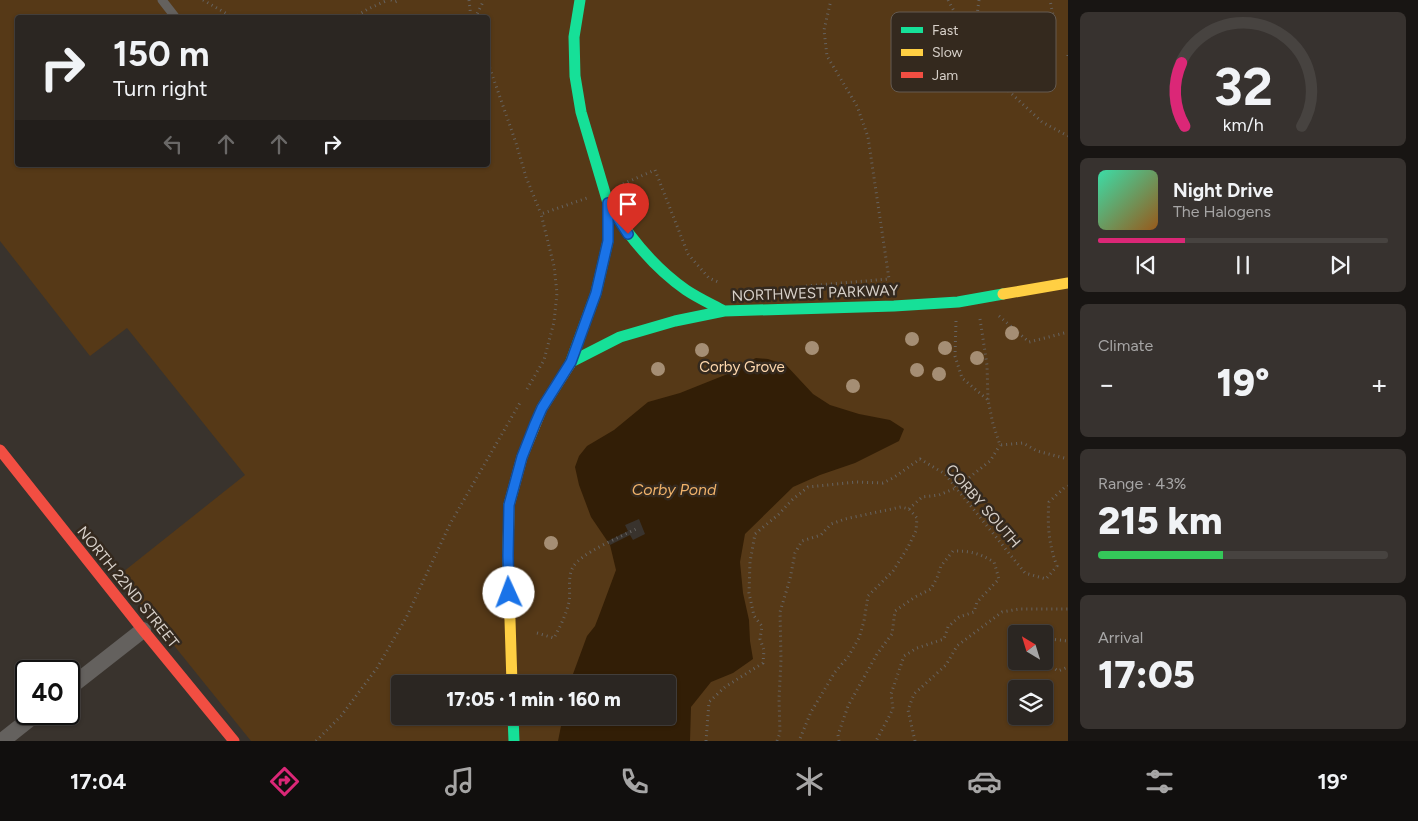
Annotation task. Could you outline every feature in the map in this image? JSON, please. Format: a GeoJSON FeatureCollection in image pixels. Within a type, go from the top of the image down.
{"type":"FeatureCollection","features":[{"type":"Feature","properties":{"kind":"street"},"geometry":{"type":"LineString","coordinates":[[580,0],[574,37],[575,76],[581,112],[608,203],[630,237],[654,264],[687,290],[724,311]]}},
{"type":"Feature","properties":{"kind":"street"},"geometry":{"type":"LineString","coordinates":[[512,675],[508,556],[509,505],[522,457],[542,408],[571,362],[596,293],[608,241],[608,203]]}},
{"type":"Feature","properties":{"kind":"street","name":"NORTHWEST PARKWAY"},"geometry":{"type":"LineString","coordinates":[[571,362],[620,337],[675,321],[724,311],[958,302],[1068,284]]}},
{"type":"Feature","properties":{"kind":"street","name":"NORTH 22ND STREET"},"geometry":{"type":"LineString","coordinates":[[0,450],[234,741]]}},
{"type":"Feature","properties":{"kind":"street"},"geometry":{"type":"LineString","coordinates":[[80,679],[143,630]]}},
{"type":"Feature","properties":{"kind":"street"},"geometry":{"type":"LineString","coordinates":[[2,741],[22,725]]}},
{"type":"Feature","properties":{"kind":"street"},"geometry":{"type":"LineString","coordinates":[[514,725],[514,741]]}},
{"type":"Feature","properties":{"kind":"lane"},"geometry":{"type":"LineString","coordinates":[[162,0],[174,15]]}},
{"type":"Feature","properties":{"kind":"path"},"geometry":{"type":"LineString","coordinates":[[203,0],[229,15]]}},
{"type":"Feature","properties":{"kind":"path"},"geometry":{"type":"LineString","coordinates":[[358,15],[389,0],[395,2],[400,0]]}},
{"type":"Feature","properties":{"kind":"path"},"geometry":{"type":"LineString","coordinates":[[469,0],[472,15]]}},
{"type":"Feature","properties":{"kind":"path"},"geometry":{"type":"LineString","coordinates":[[475,15],[484,0]]}},
{"type":"Feature","properties":{"kind":"path"},"geometry":{"type":"LineString","coordinates":[[948,0],[955,12]]}},
{"type":"Feature","properties":{"kind":"path"},"geometry":{"type":"LineString","coordinates":[[490,69],[526,177],[541,214]]}},
{"type":"Feature","properties":{"kind":"path"},"geometry":{"type":"LineString","coordinates":[[1010,92],[1042,122],[1068,136]]}},
{"type":"Feature","properties":{"kind":"path"},"geometry":{"type":"LineString","coordinates":[[999,316],[1029,342],[1068,332]]}},
{"type":"Feature","properties":{"kind":"path"},"geometry":{"type":"LineString","coordinates":[[980,318],[987,365],[988,400],[1000,445]]}},
{"type":"Feature","properties":{"kind":"path"},"geometry":{"type":"LineString","coordinates":[[956,320],[955,356],[962,378],[988,400]]}},
{"type":"Feature","properties":{"kind":"path"},"geometry":{"type":"LineString","coordinates":[[1000,445],[1023,443],[1037,451],[1068,459]]}},
{"type":"Feature","properties":{"kind":"path"},"geometry":{"type":"LineString","coordinates":[[909,509],[922,497],[939,495],[956,488],[990,461],[1000,445]]}},
{"type":"Feature","properties":{"kind":"path","name":"CORBY SOUTH"},"geometry":{"type":"LineString","coordinates":[[706,741],[709,702],[725,688],[763,663],[764,650],[760,639],[762,626],[754,616],[749,593],[750,562],[755,534],[808,487],[856,482],[883,483],[894,478],[920,459],[945,474],[1025,573],[1046,579],[1057,566],[1049,537],[1049,502],[1068,486]]}},
{"type":"Feature","properties":{"kind":"path"},"geometry":{"type":"LineString","coordinates":[[777,741],[780,733],[780,612],[790,579],[795,553],[802,541],[821,535],[831,524],[845,518],[901,507],[909,509],[918,518],[916,531],[893,571],[868,596],[859,638],[848,657],[835,672],[811,712],[799,741]]}},
{"type":"Feature","properties":{"kind":"path"},"geometry":{"type":"LineString","coordinates":[[537,633],[554,638],[565,617],[569,601],[569,577],[573,567],[585,556],[636,529]]}},
{"type":"Feature","properties":{"kind":"path","name":"CORBY SOUTH"},"geometry":{"type":"LineString","coordinates":[[839,741],[838,735],[848,706],[877,654],[892,634],[895,611],[915,597],[931,589],[941,566],[953,551],[969,551],[994,562],[999,579],[977,602],[974,612],[959,617],[953,622],[948,627],[944,639],[917,648],[904,656],[891,694],[893,708],[876,741]]}},
{"type":"Feature","properties":{"kind":"path"},"geometry":{"type":"LineString","coordinates":[[915,741],[908,710],[914,694],[946,665],[957,646],[1002,612],[1020,609],[1068,609]]}},
{"type":"Feature","properties":{"kind":"path"},"geometry":{"type":"LineString","coordinates":[[1053,639],[1068,641]]}},
{"type":"Feature","properties":{"kind":"path"},"geometry":{"type":"LineString","coordinates":[[1053,667],[1058,670],[1068,667]]}},
{"type":"Feature","properties":{"kind":"green space","name":"Corby Grove"},"geometry":{"type":"Polygon","coordinates":[[[0,0],[1068,0],[1068,741],[251,741],[118,576],[245,475],[127,328],[90,356],[0,241],[0,0]]]}},
{"type":"Feature","properties":{"kind":"water","name":"Corby Pond"},"geometry":{"type":"Polygon","coordinates":[[[756,358],[768,359],[786,365],[813,394],[830,405],[859,414],[890,420],[904,429],[899,441],[855,463],[793,487],[745,534],[740,562],[753,659],[733,673],[711,682],[691,707],[690,741],[558,741],[561,725],[676,725],[676,675],[573,675],[587,636],[595,626],[616,570],[610,545],[591,517],[579,485],[575,467],[579,456],[587,446],[614,430],[648,402],[680,393],[730,373],[744,363],[756,358]]]}},
{"type":"Feature","properties":{"kind":"pier"},"geometry":{"type":"Polygon","coordinates":[[[639,519],[645,534],[633,540],[630,535],[610,545],[608,541],[628,531],[625,525],[639,519]]]}},
{"type":"Feature","properties":{"kind":"traffic: fast"},"geometry":{"type":"LineString","coordinates":[[570,364],[596,293],[608,241],[608,203],[581,112],[575,76],[574,37],[580,0]]}},
{"type":"Feature","properties":{"kind":"traffic: fast"},"geometry":{"type":"LineString","coordinates":[[608,203],[624,228],[652,261],[686,290],[724,311]]}},
{"type":"Feature","properties":{"kind":"traffic: fast"},"geometry":{"type":"LineString","coordinates":[[571,362],[620,337],[675,321],[724,311],[894,306],[958,302],[1003,294]]}},
{"type":"Feature","properties":{"kind":"traffic: fast"},"geometry":{"type":"LineString","coordinates":[[513,725],[514,741]]}},
{"type":"Feature","properties":{"kind":"traffic: slow"},"geometry":{"type":"LineString","coordinates":[[1003,294],[1068,283]]}},
{"type":"Feature","properties":{"kind":"traffic: slow"},"geometry":{"type":"LineString","coordinates":[[512,675],[508,556],[509,505],[522,457],[542,408],[570,364]]}},
{"type":"Feature","properties":{"kind":"traffic: jam"},"geometry":{"type":"LineString","coordinates":[[0,450],[234,741]]}},
{"type":"Feature","properties":{"kind":"route"},"geometry":{"type":"LineString","coordinates":[[509,593],[509,505],[522,457],[535,424],[542,408],[571,362],[596,293],[608,241],[608,203],[628,234]]}}]}
